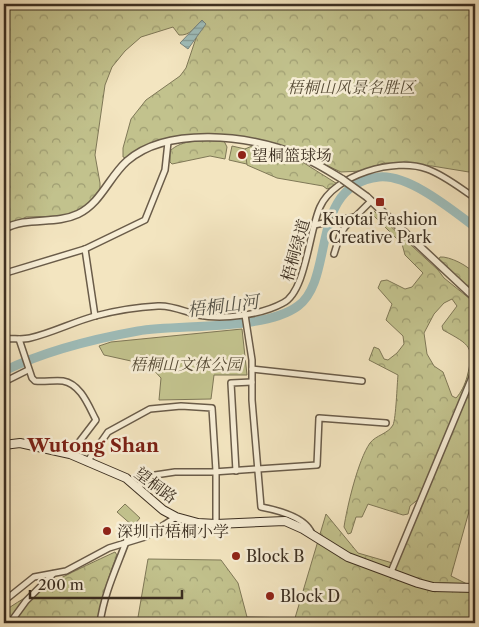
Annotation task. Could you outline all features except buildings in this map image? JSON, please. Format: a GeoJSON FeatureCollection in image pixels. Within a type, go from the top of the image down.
{"type":"FeatureCollection","features":[{"type":"Feature","properties":{"kind":"main road","name":"望桐路"},"geometry":{"type":"LineString","coordinates":[[4,445],[20,443],[70,454],[126,478],[163,510],[176,517],[198,523],[279,521],[294,524],[348,556],[433,587],[475,588]]}},
{"type":"Feature","properties":{"kind":"street"},"geometry":{"type":"LineString","coordinates":[[4,229],[28,221],[78,214],[100,196],[127,160],[152,146],[205,137],[252,141],[294,153],[342,179],[369,199],[475,298]]}},
{"type":"Feature","properties":{"kind":"street"},"geometry":{"type":"LineString","coordinates":[[4,271],[9,272],[85,249],[145,220],[165,170],[168,142]]}},
{"type":"Feature","properties":{"kind":"street","name":"梧桐绿道"},"geometry":{"type":"LineString","coordinates":[[4,339],[30,338],[95,316],[158,306],[170,306],[203,316],[245,316],[266,311],[286,302],[294,295],[317,224],[320,207],[330,195],[354,175],[374,169],[404,166],[427,169],[475,198]]}},
{"type":"Feature","properties":{"kind":"street"},"geometry":{"type":"LineString","coordinates":[[334,254],[340,235],[369,199]]}},
{"type":"Feature","properties":{"kind":"street"},"geometry":{"type":"LineString","coordinates":[[317,224],[354,216]]}},
{"type":"Feature","properties":{"kind":"street"},"geometry":{"type":"LineString","coordinates":[[85,249],[95,316]]}},
{"type":"Feature","properties":{"kind":"street"},"geometry":{"type":"LineString","coordinates":[[245,316],[252,369],[261,507],[278,510],[300,521],[310,529],[312,534]]}},
{"type":"Feature","properties":{"kind":"street"},"geometry":{"type":"LineString","coordinates":[[19,339],[28,368],[35,381],[63,381],[71,384],[88,403],[96,420],[78,440],[70,454]]}},
{"type":"Feature","properties":{"kind":"street"},"geometry":{"type":"LineString","coordinates":[[4,382],[28,368]]}},
{"type":"Feature","properties":{"kind":"street"},"geometry":{"type":"LineString","coordinates":[[252,369],[362,381]]}},
{"type":"Feature","properties":{"kind":"street"},"geometry":{"type":"LineString","coordinates":[[391,572],[475,370]]}},
{"type":"Feature","properties":{"kind":"street"},"geometry":{"type":"LineString","coordinates":[[236,471],[231,383],[252,382]]}},
{"type":"Feature","properties":{"kind":"street"},"geometry":{"type":"LineString","coordinates":[[87,462],[108,432],[150,409],[166,406],[212,408],[216,472],[216,524]]}},
{"type":"Feature","properties":{"kind":"street"},"geometry":{"type":"LineString","coordinates":[[137,487],[155,475],[175,472],[216,472],[317,465],[319,418],[386,423]]}},
{"type":"Feature","properties":{"kind":"street"},"geometry":{"type":"LineString","coordinates":[[4,601],[34,577],[66,571],[98,553],[152,533],[176,517]]}},
{"type":"Feature","properties":{"kind":"street"},"geometry":{"type":"LineString","coordinates":[[100,623],[106,592],[126,542]]}},
{"type":"Feature","properties":{"kind":"street"},"geometry":{"type":"LineString","coordinates":[[10,623],[26,601],[54,574]]}},
{"type":"Feature","properties":{"kind":"green space","name":"梧桐山风景名胜区"},"geometry":{"type":"Polygon","coordinates":[[[4,4],[475,4],[475,173],[432,166],[384,163],[362,171],[341,172],[284,146],[216,134],[164,141],[126,158],[123,157],[123,148],[131,119],[146,100],[180,76],[186,68],[202,20],[192,31],[183,35],[179,35],[173,27],[141,37],[125,51],[112,67],[105,85],[95,155],[100,193],[91,204],[70,216],[26,217],[4,228],[4,4]]]}},
{"type":"Feature","properties":{"kind":"green space"},"geometry":{"type":"Polygon","coordinates":[[[192,141],[224,141],[227,147],[225,159],[210,156],[172,164],[170,162],[170,151],[180,144],[192,141]]]}},
{"type":"Feature","properties":{"kind":"green space","name":"望桐篮球场"},"geometry":{"type":"Polygon","coordinates":[[[232,146],[254,151],[251,165],[229,160],[232,146]]]}},
{"type":"Feature","properties":{"kind":"green space"},"geometry":{"type":"Polygon","coordinates":[[[252,146],[296,158],[339,185],[327,189],[323,186],[277,178],[247,165],[245,149],[252,146]]]}},
{"type":"Feature","properties":{"kind":"green space"},"geometry":{"type":"Polygon","coordinates":[[[374,211],[438,270],[444,278],[475,303],[475,367],[421,497],[410,506],[408,514],[403,515],[368,504],[362,517],[356,517],[351,533],[348,534],[344,527],[345,518],[361,460],[370,443],[391,428],[395,416],[398,375],[369,360],[374,347],[379,349],[384,359],[388,360],[404,344],[403,336],[386,320],[392,304],[378,288],[381,281],[387,280],[405,289],[412,287],[423,273],[405,255],[402,244],[371,213],[374,211]],[[452,299],[444,303],[434,314],[424,333],[427,354],[434,366],[443,372],[452,396],[456,398],[460,394],[467,377],[470,352],[465,343],[443,330],[442,326],[457,306],[452,299]]]}},
{"type":"Feature","properties":{"kind":"green space"},"geometry":{"type":"Polygon","coordinates":[[[440,257],[449,258],[469,268],[476,279],[475,295],[437,262],[440,257]]]}},
{"type":"Feature","properties":{"kind":"green space","name":"梧桐山文体公园"},"geometry":{"type":"Polygon","coordinates":[[[242,329],[247,375],[214,375],[211,399],[159,400],[161,378],[149,365],[104,355],[99,346],[111,342],[242,329]]]}},
{"type":"Feature","properties":{"kind":"green space"},"geometry":{"type":"Polygon","coordinates":[[[475,378],[475,490],[451,576],[475,588],[475,623],[137,623],[148,559],[221,560],[238,583],[247,617],[295,618],[326,514],[358,553],[396,564],[475,378]]]}},
{"type":"Feature","properties":{"kind":"green space"},"geometry":{"type":"Polygon","coordinates":[[[125,504],[140,518],[133,526],[117,512],[125,504]]]}},
{"type":"Feature","properties":{"kind":"green space"},"geometry":{"type":"Polygon","coordinates":[[[115,552],[117,555],[97,623],[4,623],[4,611],[18,602],[58,579],[115,552]]]}},
{"type":"Feature","properties":{"kind":"water"},"geometry":{"type":"Polygon","coordinates":[[[202,20],[206,24],[188,49],[180,43],[202,20]]]}},
{"type":"Feature","properties":{"kind":"waterway","name":"梧桐山河"},"geometry":{"type":"LineString","coordinates":[[4,371],[36,357],[121,334],[156,329],[244,323],[283,314],[298,306],[309,293],[317,275],[332,214],[342,197],[357,184],[379,177],[403,181],[430,194],[475,227]]}},
{"type":"Feature","properties":{"kind":"place","name":"望桐篮球场"},"geometry":{"type":"Point","coordinates":[242,155]}},
{"type":"Feature","properties":{"kind":"place","name":"Kuotai Fashion Creative Park"},"geometry":{"type":"Point","coordinates":[380,202]}},
{"type":"Feature","properties":{"kind":"place","name":"深圳市梧桐小学"},"geometry":{"type":"Point","coordinates":[107,531]}},
{"type":"Feature","properties":{"kind":"place","name":"Block B"},"geometry":{"type":"Point","coordinates":[236,556]}},
{"type":"Feature","properties":{"kind":"place","name":"Block D"},"geometry":{"type":"Point","coordinates":[270,596]}},
{"type":"Feature","properties":{"kind":"district","name":"Wutong Shan"},"geometry":{"type":"Point","coordinates":[93,445]}}]}
